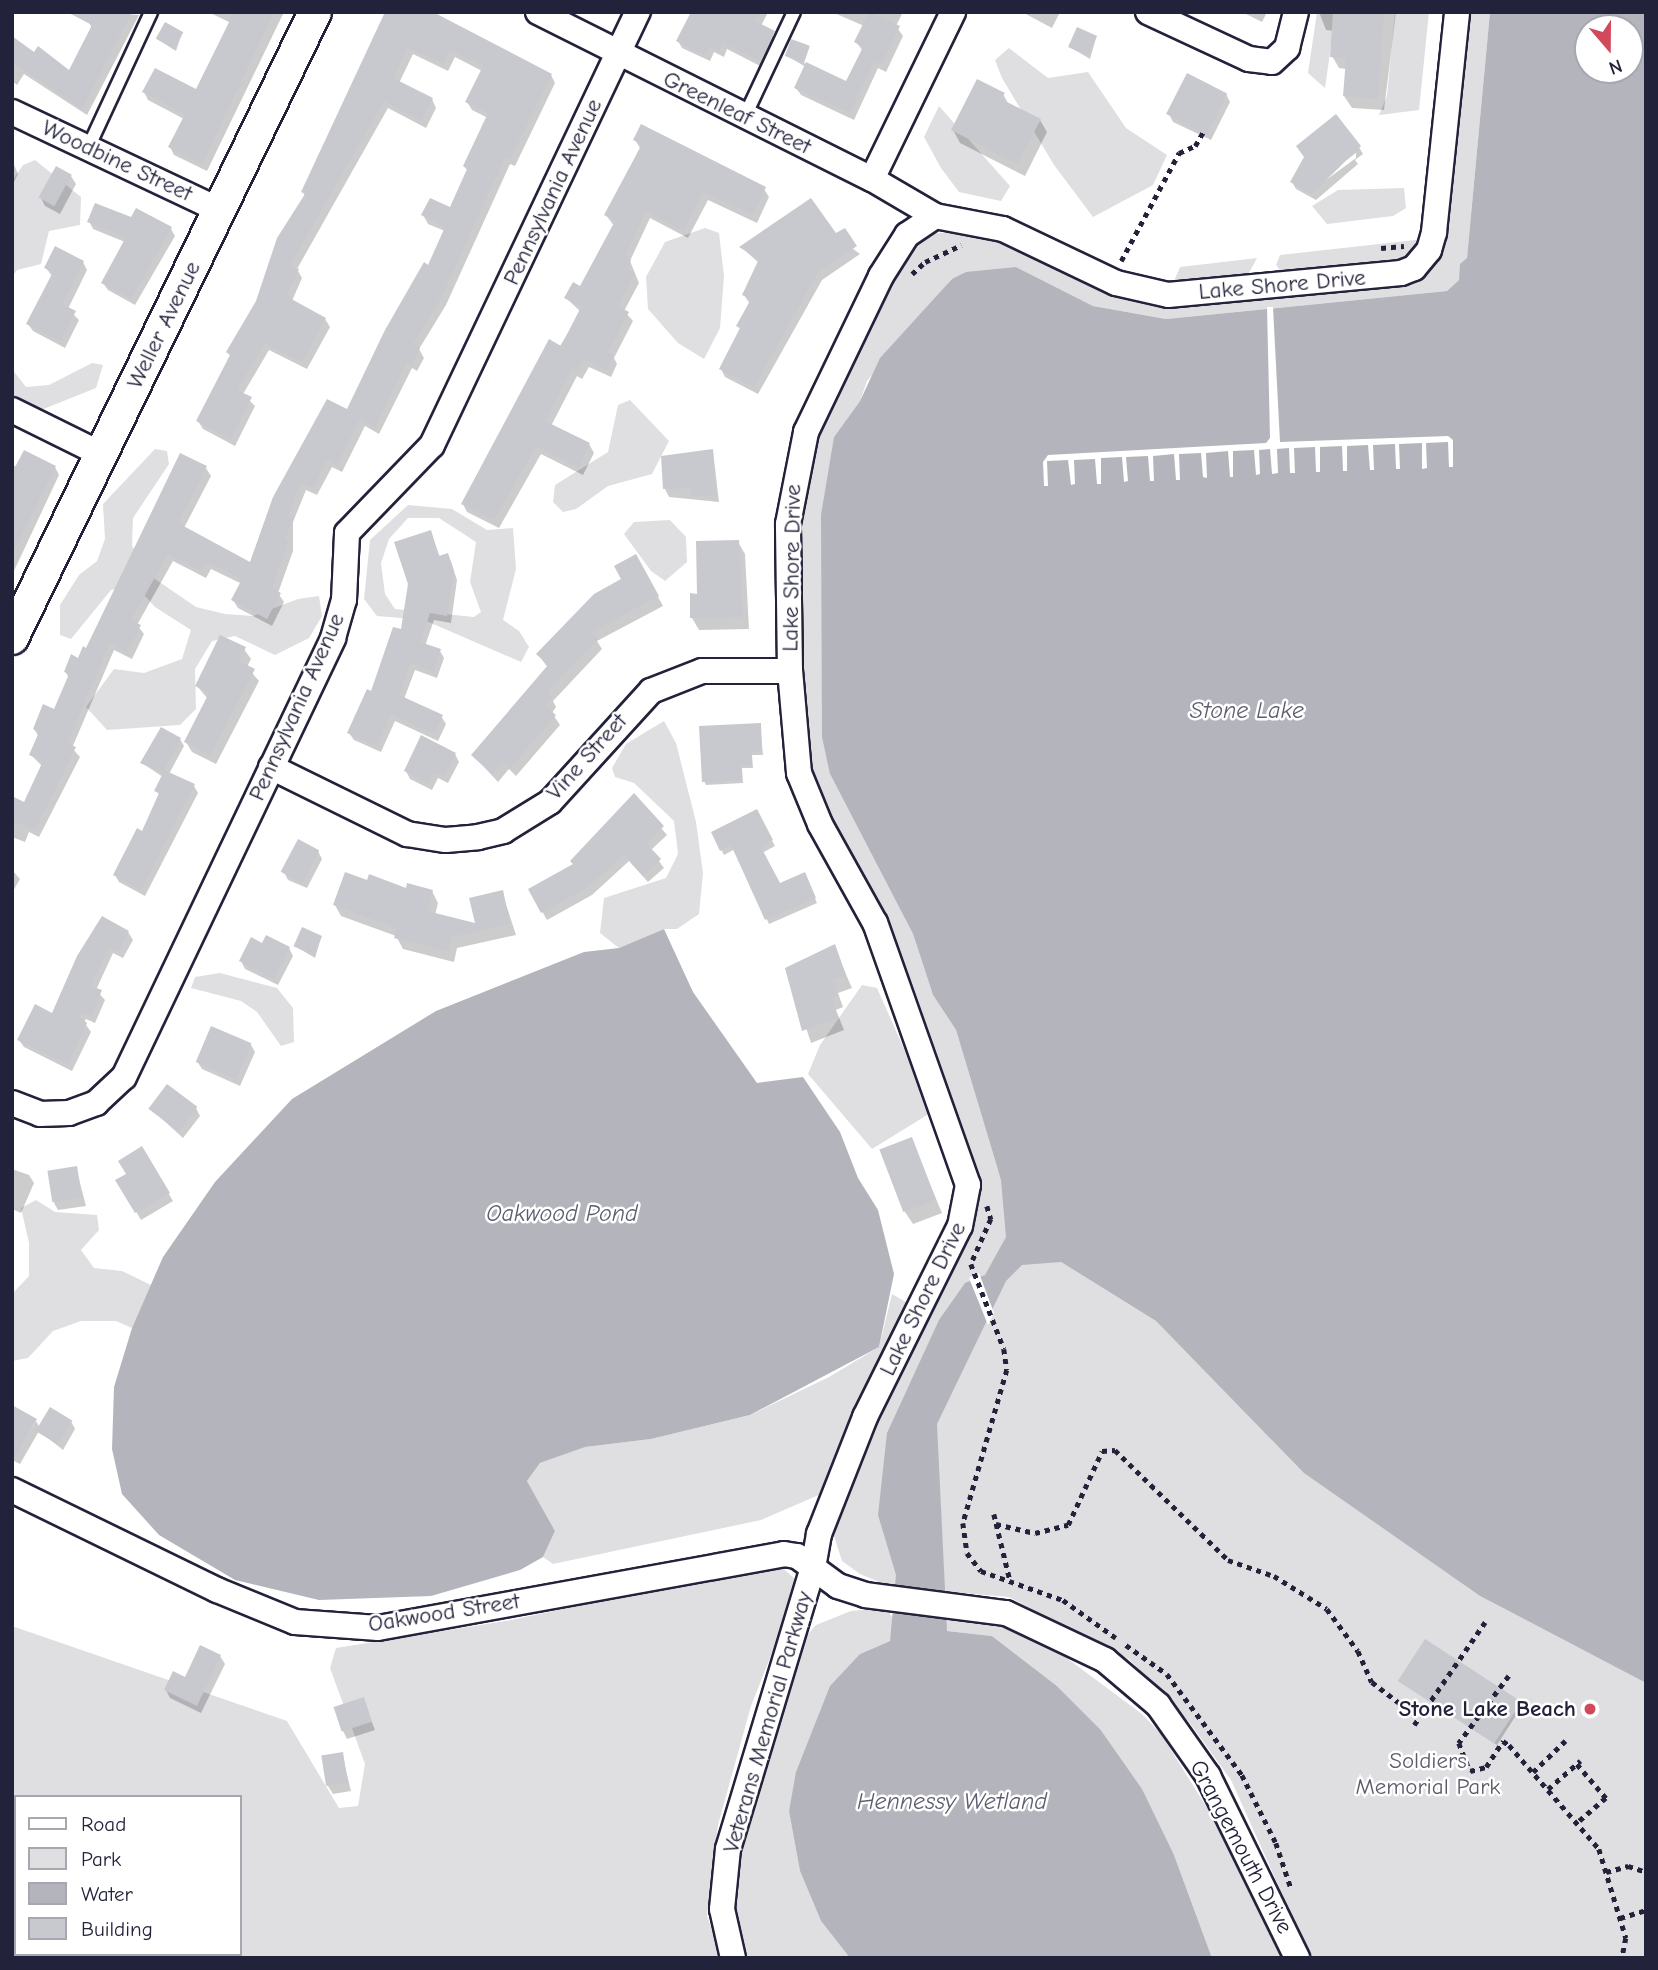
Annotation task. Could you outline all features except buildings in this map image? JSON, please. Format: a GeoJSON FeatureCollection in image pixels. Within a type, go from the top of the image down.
{"type":"FeatureCollection","features":[{"type":"Feature","properties":{"kind":"street","name":"Weller Avenue"},"geometry":{"type":"LineString","coordinates":[[12,638],[315,12]]}},
{"type":"Feature","properties":{"kind":"street","name":"Greenleaf Street"},"geometry":{"type":"LineString","coordinates":[[538,12],[872,179],[935,216]]}},
{"type":"Feature","properties":{"kind":"street","name":"Pennsylvania Avenue"},"geometry":{"type":"LineString","coordinates":[[12,1103],[40,1114],[69,1113],[96,1103],[124,1077],[333,638],[344,600],[347,533],[432,445],[638,12]]}},
{"type":"Feature","properties":{"kind":"street"},"geometry":{"type":"LineString","coordinates":[[872,179],[953,12]]}},
{"type":"Feature","properties":{"kind":"street"},"geometry":{"type":"LineString","coordinates":[[1148,12],[1249,59],[1272,62],[1287,48],[1296,12]]}},
{"type":"Feature","properties":{"kind":"street","name":"Lake Shore Drive"},"geometry":{"type":"LineString","coordinates":[[813,1568],[820,1534],[865,1417],[960,1226],[968,1185],[967,1170],[875,923],[806,795],[795,751],[790,671],[788,524],[803,441],[881,276],[907,235],[935,216],[1003,229],[1111,280],[1168,295],[1401,273],[1414,268],[1429,250],[1434,232],[1457,12]]}},
{"type":"Feature","properties":{"kind":"street","name":"Woodbine Street"},"geometry":{"type":"LineString","coordinates":[[12,112],[220,211]]}},
{"type":"Feature","properties":{"kind":"street"},"geometry":{"type":"LineString","coordinates":[[12,410],[101,454]]}},
{"type":"Feature","properties":{"kind":"street","name":"Vine Street"},"geometry":{"type":"LineString","coordinates":[[271,767],[407,834],[446,840],[478,837],[503,831],[550,802],[651,691],[702,671],[790,671]]}},
{"type":"Feature","properties":{"kind":"street","name":"Oakwood Street"},"geometry":{"type":"LineString","coordinates":[[12,1490],[217,1590],[295,1622],[378,1628],[784,1554],[797,1556],[813,1568]]}},
{"type":"Feature","properties":{"kind":"street","name":"Grangemouth Drive"},"geometry":{"type":"LineString","coordinates":[[813,1568],[838,1586],[893,1600],[943,1602],[1006,1613],[1046,1629],[1105,1660],[1158,1705],[1208,1776],[1297,1958]]}},
{"type":"Feature","properties":{"kind":"street","name":"Veterans Memorial Parkway"},"geometry":{"type":"LineString","coordinates":[[733,1958],[722,1909],[728,1849],[813,1568]]}},
{"type":"Feature","properties":{"kind":"lane"},"geometry":{"type":"LineString","coordinates":[[745,116],[794,12]]}},
{"type":"Feature","properties":{"kind":"lane"},"geometry":{"type":"LineString","coordinates":[[88,148],[146,14]]}},
{"type":"Feature","properties":{"kind":"path"},"geometry":{"type":"LineString","coordinates":[[1111,280],[1179,153],[1195,146],[1203,132]]}},
{"type":"Feature","properties":{"kind":"path"},"geometry":{"type":"LineString","coordinates":[[907,277],[925,262],[968,245]]}},
{"type":"Feature","properties":{"kind":"path"},"geometry":{"type":"LineString","coordinates":[[981,1202],[991,1219],[971,1264],[1006,1357],[1004,1378]]}},
{"type":"Feature","properties":{"kind":"path"},"geometry":{"type":"LineString","coordinates":[[996,1524],[1035,1534],[1068,1525],[1102,1451],[1115,1450],[1228,1560],[1274,1576],[1327,1609],[1358,1651],[1372,1682],[1419,1718]]}},
{"type":"Feature","properties":{"kind":"path"},"geometry":{"type":"LineString","coordinates":[[995,1514],[1010,1581]]}},
{"type":"Feature","properties":{"kind":"path"},"geometry":{"type":"LineString","coordinates":[[1414,1725],[1485,1622]]}},
{"type":"Feature","properties":{"kind":"path"},"geometry":{"type":"LineString","coordinates":[[1509,1676],[1459,1743],[1470,1771],[1486,1767],[1503,1741],[1599,1849],[1626,1938],[1622,1958]]}},
{"type":"Feature","properties":{"kind":"path"},"geometry":{"type":"LineString","coordinates":[[1533,1772],[1565,1741]]}},
{"type":"Feature","properties":{"kind":"path"},"geometry":{"type":"LineString","coordinates":[[1548,1789],[1578,1763],[1606,1797],[1577,1823]]}},
{"type":"Feature","properties":{"kind":"path"},"geometry":{"type":"LineString","coordinates":[[1606,1872],[1628,1866],[1646,1872]]}},
{"type":"Feature","properties":{"kind":"path"},"geometry":{"type":"LineString","coordinates":[[1620,1918],[1646,1910]]}},
{"type":"Feature","properties":{"kind":"green space"},"geometry":{"type":"Polygon","coordinates":[[[1317,12],[1341,12],[1334,25],[1325,88],[1308,73],[1317,12]]]}},
{"type":"Feature","properties":{"kind":"green space"},"geometry":{"type":"Polygon","coordinates":[[[1395,12],[1429,12],[1419,110],[1379,115],[1387,96],[1395,12]]]}},
{"type":"Feature","properties":{"kind":"green space","name":"Soldiers Memorial Park"},"geometry":{"type":"Polygon","coordinates":[[[1464,12],[1490,12],[1467,258],[1459,280],[1447,291],[1166,319],[1093,306],[1016,267],[952,279],[867,381],[860,401],[834,437],[830,774],[913,934],[933,995],[956,1030],[998,1170],[1061,1262],[1156,1321],[1305,1473],[1480,1596],[1646,1683],[1646,1958],[1311,1958],[1231,1780],[1189,1722],[1130,1660],[1009,1597],[891,1587],[860,1574],[842,1561],[833,1533],[880,1406],[973,1215],[822,815],[798,727],[800,475],[896,262],[924,234],[974,231],[1004,238],[1131,296],[1420,273],[1464,12]]]}},
{"type":"Feature","properties":{"kind":"green space"},"geometry":{"type":"Polygon","coordinates":[[[1009,48],[1048,78],[1088,72],[1126,128],[1167,155],[1153,185],[1093,217],[1054,165],[1002,78],[995,60],[1009,48]]]}},
{"type":"Feature","properties":{"kind":"green space"},"geometry":{"type":"Polygon","coordinates":[[[939,106],[1010,186],[1001,201],[959,192],[941,168],[924,137],[939,106]]]}},
{"type":"Feature","properties":{"kind":"green space"},"geometry":{"type":"Polygon","coordinates":[[[35,160],[81,197],[80,225],[49,231],[41,264],[17,270],[12,277],[12,181],[23,165],[35,160]]]}},
{"type":"Feature","properties":{"kind":"green space"},"geometry":{"type":"Polygon","coordinates":[[[1404,188],[1406,208],[1393,216],[1327,224],[1312,206],[1338,190],[1404,188]]]}},
{"type":"Feature","properties":{"kind":"green space"},"geometry":{"type":"Polygon","coordinates":[[[705,228],[719,233],[724,276],[720,328],[704,359],[678,343],[648,309],[646,277],[665,242],[705,228]]]}},
{"type":"Feature","properties":{"kind":"green space"},"geometry":{"type":"Polygon","coordinates":[[[1424,239],[1407,264],[1285,277],[1276,265],[1280,255],[1424,239]]]}},
{"type":"Feature","properties":{"kind":"green space"},"geometry":{"type":"Polygon","coordinates":[[[1257,258],[1244,282],[1171,288],[1180,267],[1257,258]]]}},
{"type":"Feature","properties":{"kind":"green space"},"geometry":{"type":"Polygon","coordinates":[[[92,363],[103,365],[96,388],[36,412],[12,401],[12,369],[26,387],[49,385],[92,363]]]}},
{"type":"Feature","properties":{"kind":"green space"},"geometry":{"type":"Polygon","coordinates":[[[630,400],[669,441],[652,474],[608,486],[576,509],[563,512],[553,502],[555,485],[608,452],[618,405],[630,400]]]}},
{"type":"Feature","properties":{"kind":"green space"},"geometry":{"type":"Polygon","coordinates":[[[155,449],[167,451],[169,464],[133,518],[132,546],[155,579],[196,607],[225,614],[253,616],[298,599],[319,596],[322,616],[309,638],[275,655],[235,636],[212,641],[195,669],[196,709],[180,725],[107,730],[86,707],[114,669],[144,673],[182,659],[191,630],[155,607],[134,584],[111,590],[71,639],[60,635],[60,605],[79,575],[97,561],[105,539],[103,504],[155,449]]]}},
{"type":"Feature","properties":{"kind":"green space"},"geometry":{"type":"Polygon","coordinates":[[[408,505],[452,509],[487,530],[513,528],[516,569],[503,620],[519,631],[529,647],[521,662],[424,620],[377,616],[364,599],[370,540],[408,505]],[[408,518],[389,539],[381,563],[385,594],[395,609],[474,617],[481,612],[470,582],[476,542],[439,518],[408,518]]]}},
{"type":"Feature","properties":{"kind":"green space"},"geometry":{"type":"Polygon","coordinates":[[[670,520],[686,537],[687,562],[665,581],[651,571],[624,534],[634,522],[670,520]]]}},
{"type":"Feature","properties":{"kind":"green space"},"geometry":{"type":"Polygon","coordinates":[[[664,721],[676,743],[696,822],[703,873],[699,914],[677,929],[664,929],[619,948],[600,933],[604,898],[666,878],[678,854],[674,821],[634,783],[615,777],[612,768],[626,744],[664,721]]]}},
{"type":"Feature","properties":{"kind":"green space"},"geometry":{"type":"Polygon","coordinates":[[[220,973],[277,988],[293,1008],[294,1042],[281,1046],[257,1012],[241,1001],[191,988],[195,977],[220,973]]]}},
{"type":"Feature","properties":{"kind":"green space"},"geometry":{"type":"Polygon","coordinates":[[[862,985],[877,988],[932,1112],[872,1149],[808,1074],[820,1045],[862,985]]]}},
{"type":"Feature","properties":{"kind":"green space"},"geometry":{"type":"Polygon","coordinates":[[[36,1200],[55,1212],[97,1215],[99,1230],[81,1250],[94,1268],[122,1271],[151,1285],[132,1328],[116,1321],[81,1321],[53,1331],[28,1358],[12,1361],[12,1294],[29,1276],[29,1243],[21,1208],[36,1200]]]}},
{"type":"Feature","properties":{"kind":"green space"},"geometry":{"type":"Polygon","coordinates":[[[892,1294],[911,1305],[838,1472],[821,1494],[761,1520],[553,1564],[543,1557],[555,1531],[527,1481],[540,1463],[584,1447],[651,1439],[750,1415],[829,1377],[879,1347],[892,1294]]]}},
{"type":"Feature","properties":{"kind":"green space"},"geometry":{"type":"Polygon","coordinates":[[[778,1564],[794,1578],[794,1597],[751,1706],[718,1825],[707,1916],[722,1958],[12,1958],[12,1626],[287,1721],[339,1808],[358,1806],[365,1764],[330,1668],[336,1648],[511,1620],[778,1564]]]}},
{"type":"Feature","properties":{"kind":"green space"},"geometry":{"type":"Polygon","coordinates":[[[886,1608],[894,1620],[890,1641],[860,1654],[789,1810],[800,1871],[821,1921],[850,1958],[747,1958],[733,1920],[736,1867],[752,1797],[804,1639],[816,1625],[851,1611],[886,1608]]]}},
{"type":"Feature","properties":{"kind":"green space"},"geometry":{"type":"Polygon","coordinates":[[[963,1614],[1012,1627],[1064,1656],[1142,1714],[1161,1734],[1217,1824],[1283,1958],[1212,1958],[1174,1855],[1100,1729],[1057,1686],[992,1636],[947,1631],[943,1615],[963,1614]]]}},
{"type":"Feature","properties":{"kind":"water","name":"Stone Lake"},"geometry":{"type":"Polygon","coordinates":[[[1490,12],[1646,12],[1646,1683],[1480,1596],[1304,1473],[1156,1321],[1061,1262],[1022,1265],[1006,1281],[937,1424],[947,1631],[992,1636],[1057,1686],[1100,1729],[1142,1789],[1174,1855],[1212,1958],[850,1958],[821,1921],[800,1871],[789,1811],[796,1772],[830,1686],[860,1654],[890,1641],[896,1575],[878,1515],[887,1433],[939,1320],[965,1283],[985,1275],[1006,1237],[1001,1180],[956,1030],[933,995],[913,934],[830,774],[822,737],[821,515],[834,437],[860,401],[880,358],[952,279],[966,272],[1016,267],[1093,306],[1166,319],[1447,291],[1459,280],[1460,264],[1467,258],[1490,12]]]}},
{"type":"Feature","properties":{"kind":"water","name":"Oakwood Pond"},"geometry":{"type":"Polygon","coordinates":[[[664,929],[693,992],[757,1083],[803,1077],[840,1132],[858,1178],[878,1210],[894,1274],[879,1347],[750,1415],[651,1439],[585,1447],[540,1463],[527,1481],[555,1531],[543,1557],[520,1570],[431,1596],[319,1600],[235,1580],[159,1535],[122,1494],[112,1449],[114,1387],[132,1328],[163,1257],[215,1182],[292,1099],[436,1011],[584,952],[619,948],[664,929]]]}},
{"type":"Feature","properties":{"kind":"pier"},"geometry":{"type":"Polygon","coordinates":[[[1267,307],[1273,307],[1280,442],[1448,436],[1453,440],[1453,467],[1449,467],[1448,442],[1426,443],[1427,468],[1422,469],[1422,443],[1399,444],[1400,469],[1396,469],[1395,444],[1373,445],[1374,470],[1370,470],[1368,445],[1347,446],[1347,471],[1343,471],[1342,446],[1320,447],[1320,472],[1316,472],[1315,447],[1294,448],[1295,473],[1290,473],[1289,448],[1277,449],[1278,473],[1272,474],[1270,449],[1259,450],[1260,474],[1256,475],[1254,450],[1233,451],[1233,477],[1230,477],[1228,451],[1206,453],[1207,478],[1203,477],[1201,453],[1179,454],[1180,480],[1176,480],[1174,454],[1153,456],[1154,481],[1150,481],[1148,456],[1126,457],[1128,481],[1124,482],[1122,457],[1101,458],[1101,484],[1097,484],[1095,459],[1074,460],[1075,484],[1071,485],[1068,460],[1047,461],[1048,486],[1044,486],[1043,462],[1048,455],[1266,443],[1270,438],[1267,307]]]}},
{"type":"Feature","properties":{"kind":"pier"},"geometry":{"type":"Polygon","coordinates":[[[979,1273],[994,1313],[988,1325],[969,1278],[979,1273]]]}},
{"type":"Feature","properties":{"kind":"place","name":"Stone Lake Beach"},"geometry":{"type":"Point","coordinates":[1590,1709]}},
{"type":"Feature","properties":{"kind":"water label","name":"Hennessy Wetland"},"geometry":{"type":"Point","coordinates":[952,1802]}}]}
